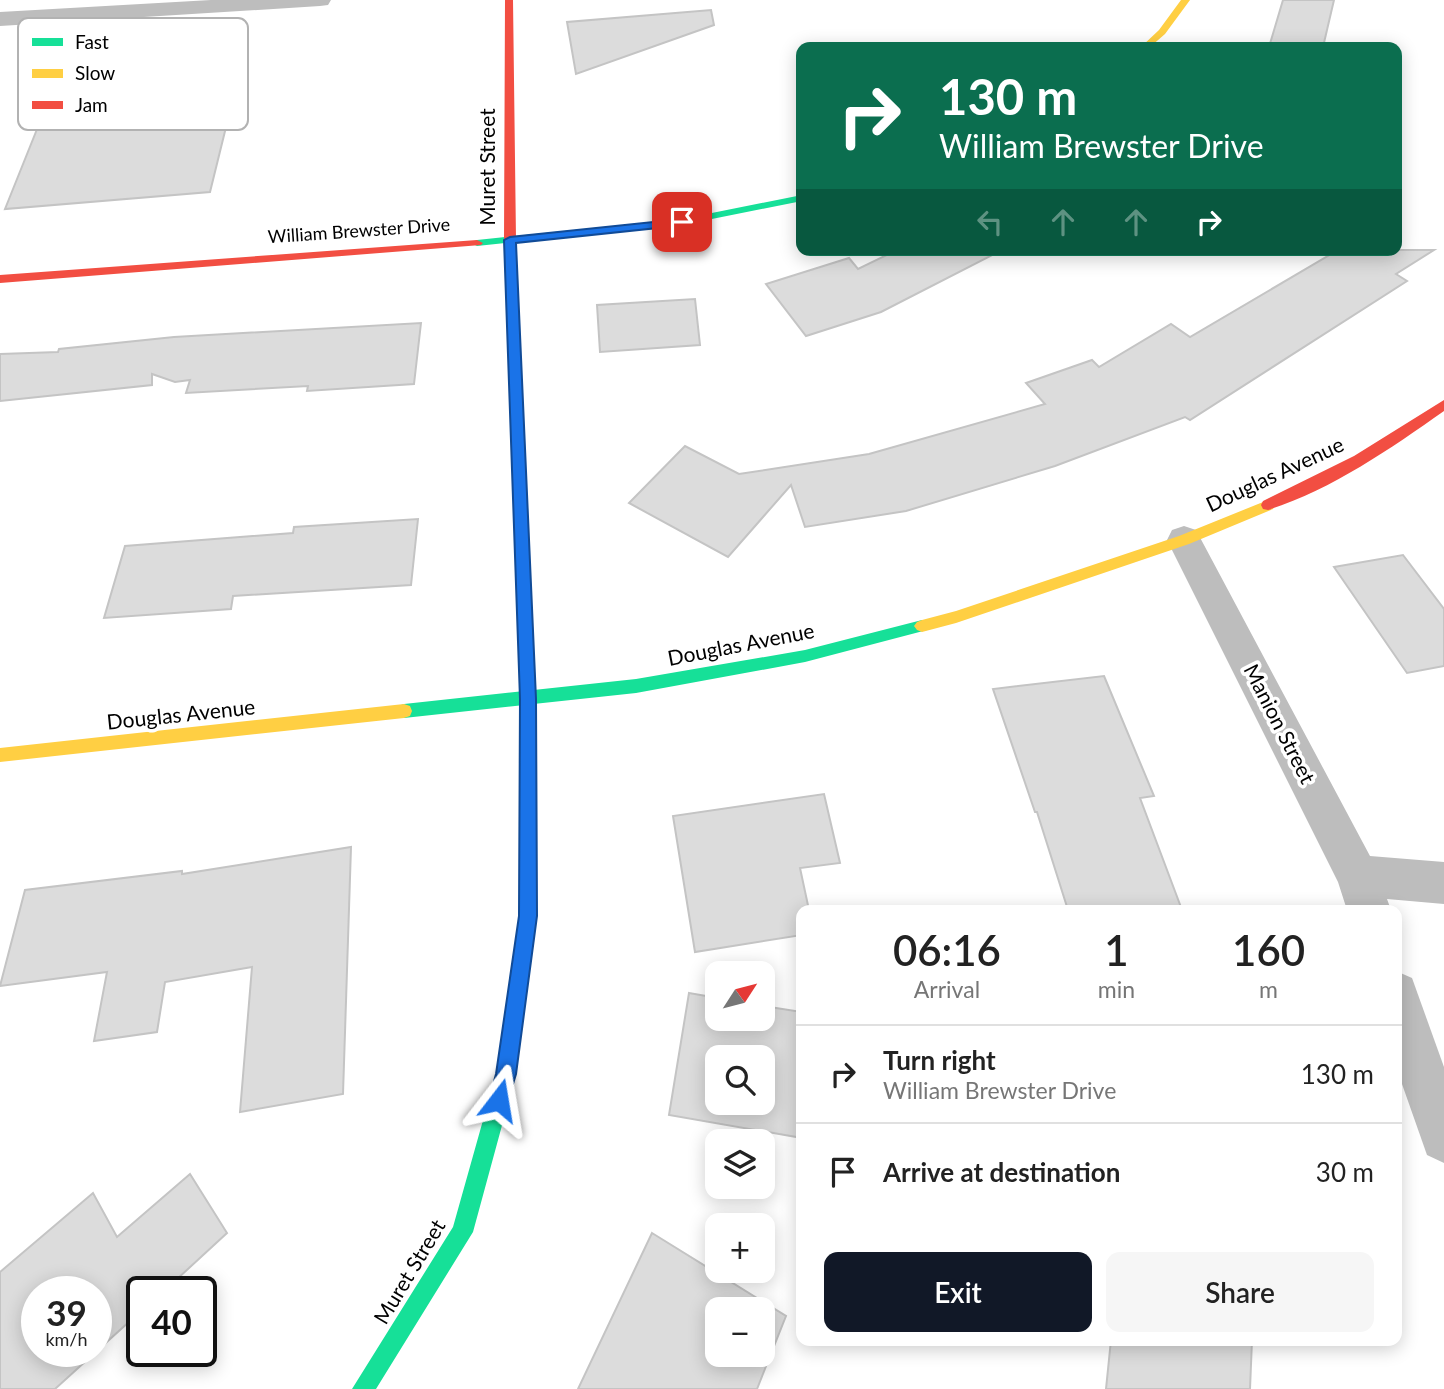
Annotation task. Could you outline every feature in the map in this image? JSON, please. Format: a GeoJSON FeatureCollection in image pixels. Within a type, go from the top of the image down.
{"type":"FeatureCollection","features":[{"type":"Feature","properties":{"kind":"street"},"geometry":{"type":"LineString","coordinates":[[0,19],[44,7],[320,0]]}},
{"type":"Feature","properties":{"kind":"street","name":"Muret Street"},"geometry":{"type":"LineString","coordinates":[[363,1389],[462,1232],[506,1074],[528,916],[528,699],[510,240],[509,0]]}},
{"type":"Feature","properties":{"kind":"street"},"geometry":{"type":"LineString","coordinates":[[1151,42],[1162,32],[1186,0]]}},
{"type":"Feature","properties":{"kind":"street","name":"William Brewster Drive"},"geometry":{"type":"LineString","coordinates":[[0,279],[510,240],[682,222],[796,199]]}},
{"type":"Feature","properties":{"kind":"street","name":"Douglas Avenue"},"geometry":{"type":"LineString","coordinates":[[0,755],[636,686],[805,656],[956,617],[1184,540],[1296,493],[1399,437],[1444,405]]}},
{"type":"Feature","properties":{"kind":"street","name":"Manion Street"},"geometry":{"type":"LineString","coordinates":[[1184,540],[1363,893]]}},
{"type":"Feature","properties":{"kind":"street"},"geometry":{"type":"LineString","coordinates":[[1363,893],[1444,883]]}},
{"type":"Feature","properties":{"kind":"street"},"geometry":{"type":"LineString","coordinates":[[1402,1012],[1444,1138]]}},
{"type":"Feature","properties":{"kind":"building"},"geometry":{"type":"Polygon","coordinates":[[[1283,0],[1334,0],[1324,42],[1270,42],[1283,0]]]}},
{"type":"Feature","properties":{"kind":"building"},"geometry":{"type":"Polygon","coordinates":[[[711,10],[714,25],[576,74],[567,22],[711,10]]]}},
{"type":"Feature","properties":{"kind":"building"},"geometry":{"type":"Polygon","coordinates":[[[37,130],[225,130],[210,192],[5,209],[37,130]]]}},
{"type":"Feature","properties":{"kind":"building"},"geometry":{"type":"Polygon","coordinates":[[[1402,250],[1434,250],[1396,274],[1407,281],[1190,420],[1185,417],[1055,466],[906,511],[805,527],[791,485],[728,557],[629,503],[685,446],[739,474],[869,454],[1045,404],[1026,383],[1092,360],[1099,367],[1171,324],[1190,337],[1328,256],[1402,256],[1402,250]]]}},
{"type":"Feature","properties":{"kind":"building"},"geometry":{"type":"Polygon","coordinates":[[[885,256],[990,256],[881,312],[806,336],[766,284],[849,258],[858,269],[885,256]]]}},
{"type":"Feature","properties":{"kind":"building"},"geometry":{"type":"Polygon","coordinates":[[[695,299],[700,345],[600,352],[597,305],[695,299]]]}},
{"type":"Feature","properties":{"kind":"building"},"geometry":{"type":"Polygon","coordinates":[[[421,323],[414,384],[307,391],[308,386],[186,393],[190,380],[175,382],[152,374],[152,385],[0,401],[0,354],[58,352],[59,349],[174,337],[421,323]]]}},
{"type":"Feature","properties":{"kind":"building"},"geometry":{"type":"Polygon","coordinates":[[[418,519],[411,585],[233,596],[231,609],[104,618],[125,546],[293,533],[294,527],[418,519]]]}},
{"type":"Feature","properties":{"kind":"building"},"geometry":{"type":"Polygon","coordinates":[[[1403,555],[1444,609],[1444,666],[1407,673],[1334,567],[1403,555]]]}},
{"type":"Feature","properties":{"kind":"building"},"geometry":{"type":"Polygon","coordinates":[[[1104,676],[1154,796],[1140,798],[1180,905],[1066,905],[993,689],[1104,676]]]}},
{"type":"Feature","properties":{"kind":"building"},"geometry":{"type":"Polygon","coordinates":[[[824,794],[840,863],[800,868],[808,905],[796,905],[796,936],[695,952],[673,816],[824,794]]]}},
{"type":"Feature","properties":{"kind":"building"},"geometry":{"type":"Polygon","coordinates":[[[351,847],[343,1094],[240,1112],[252,967],[165,982],[157,1032],[94,1041],[107,972],[0,986],[25,890],[182,871],[182,874],[351,847]]]}},
{"type":"Feature","properties":{"kind":"building"},"geometry":{"type":"Polygon","coordinates":[[[689,993],[705,996],[705,1031],[775,1031],[775,1008],[796,1011],[796,1137],[775,1133],[775,1129],[750,1129],[669,1115],[689,993]]]}},
{"type":"Feature","properties":{"kind":"building"},"geometry":{"type":"Polygon","coordinates":[[[190,1174],[227,1233],[180,1276],[126,1276],[126,1325],[112,1337],[112,1276],[21,1276],[21,1367],[79,1367],[55,1389],[0,1389],[0,1272],[93,1193],[117,1237],[190,1174]]]}},
{"type":"Feature","properties":{"kind":"building"},"geometry":{"type":"Polygon","coordinates":[[[652,1233],[705,1266],[705,1283],[733,1283],[755,1297],[705,1297],[705,1367],[766,1367],[757,1389],[578,1389],[652,1233]]]}},
{"type":"Feature","properties":{"kind":"building"},"geometry":{"type":"Polygon","coordinates":[[[775,1309],[786,1316],[775,1344],[775,1309]]]}},
{"type":"Feature","properties":{"kind":"building"},"geometry":{"type":"Polygon","coordinates":[[[1110,1346],[1252,1346],[1250,1389],[1106,1389],[1110,1346]]]}},
{"type":"Feature","properties":{"kind":"traffic: fast"},"geometry":{"type":"LineString","coordinates":[[477,243],[682,222],[796,199]]}},
{"type":"Feature","properties":{"kind":"traffic: fast"},"geometry":{"type":"LineString","coordinates":[[404,711],[636,686],[805,656],[922,626]]}},
{"type":"Feature","properties":{"kind":"traffic: fast"},"geometry":{"type":"LineString","coordinates":[[363,1389],[462,1232],[506,1074],[528,916],[528,860]]}},
{"type":"Feature","properties":{"kind":"traffic: slow"},"geometry":{"type":"LineString","coordinates":[[1151,42],[1162,32],[1186,0]]}},
{"type":"Feature","properties":{"kind":"traffic: slow"},"geometry":{"type":"LineString","coordinates":[[515,379],[528,699],[528,860]]}},
{"type":"Feature","properties":{"kind":"traffic: slow"},"geometry":{"type":"LineString","coordinates":[[922,626],[1184,540],[1268,505]]}},
{"type":"Feature","properties":{"kind":"traffic: slow"},"geometry":{"type":"LineString","coordinates":[[0,755],[404,711]]}},
{"type":"Feature","properties":{"kind":"traffic: jam"},"geometry":{"type":"LineString","coordinates":[[509,0],[510,240],[515,379]]}},
{"type":"Feature","properties":{"kind":"traffic: jam"},"geometry":{"type":"LineString","coordinates":[[0,279],[477,243]]}},
{"type":"Feature","properties":{"kind":"traffic: jam"},"geometry":{"type":"LineString","coordinates":[[1268,505],[1359,460],[1444,405]]}},
{"type":"Feature","properties":{"kind":"route"},"geometry":{"type":"LineString","coordinates":[[499,1100],[506,1074],[528,916],[528,699],[510,240],[682,222]]}}]}
